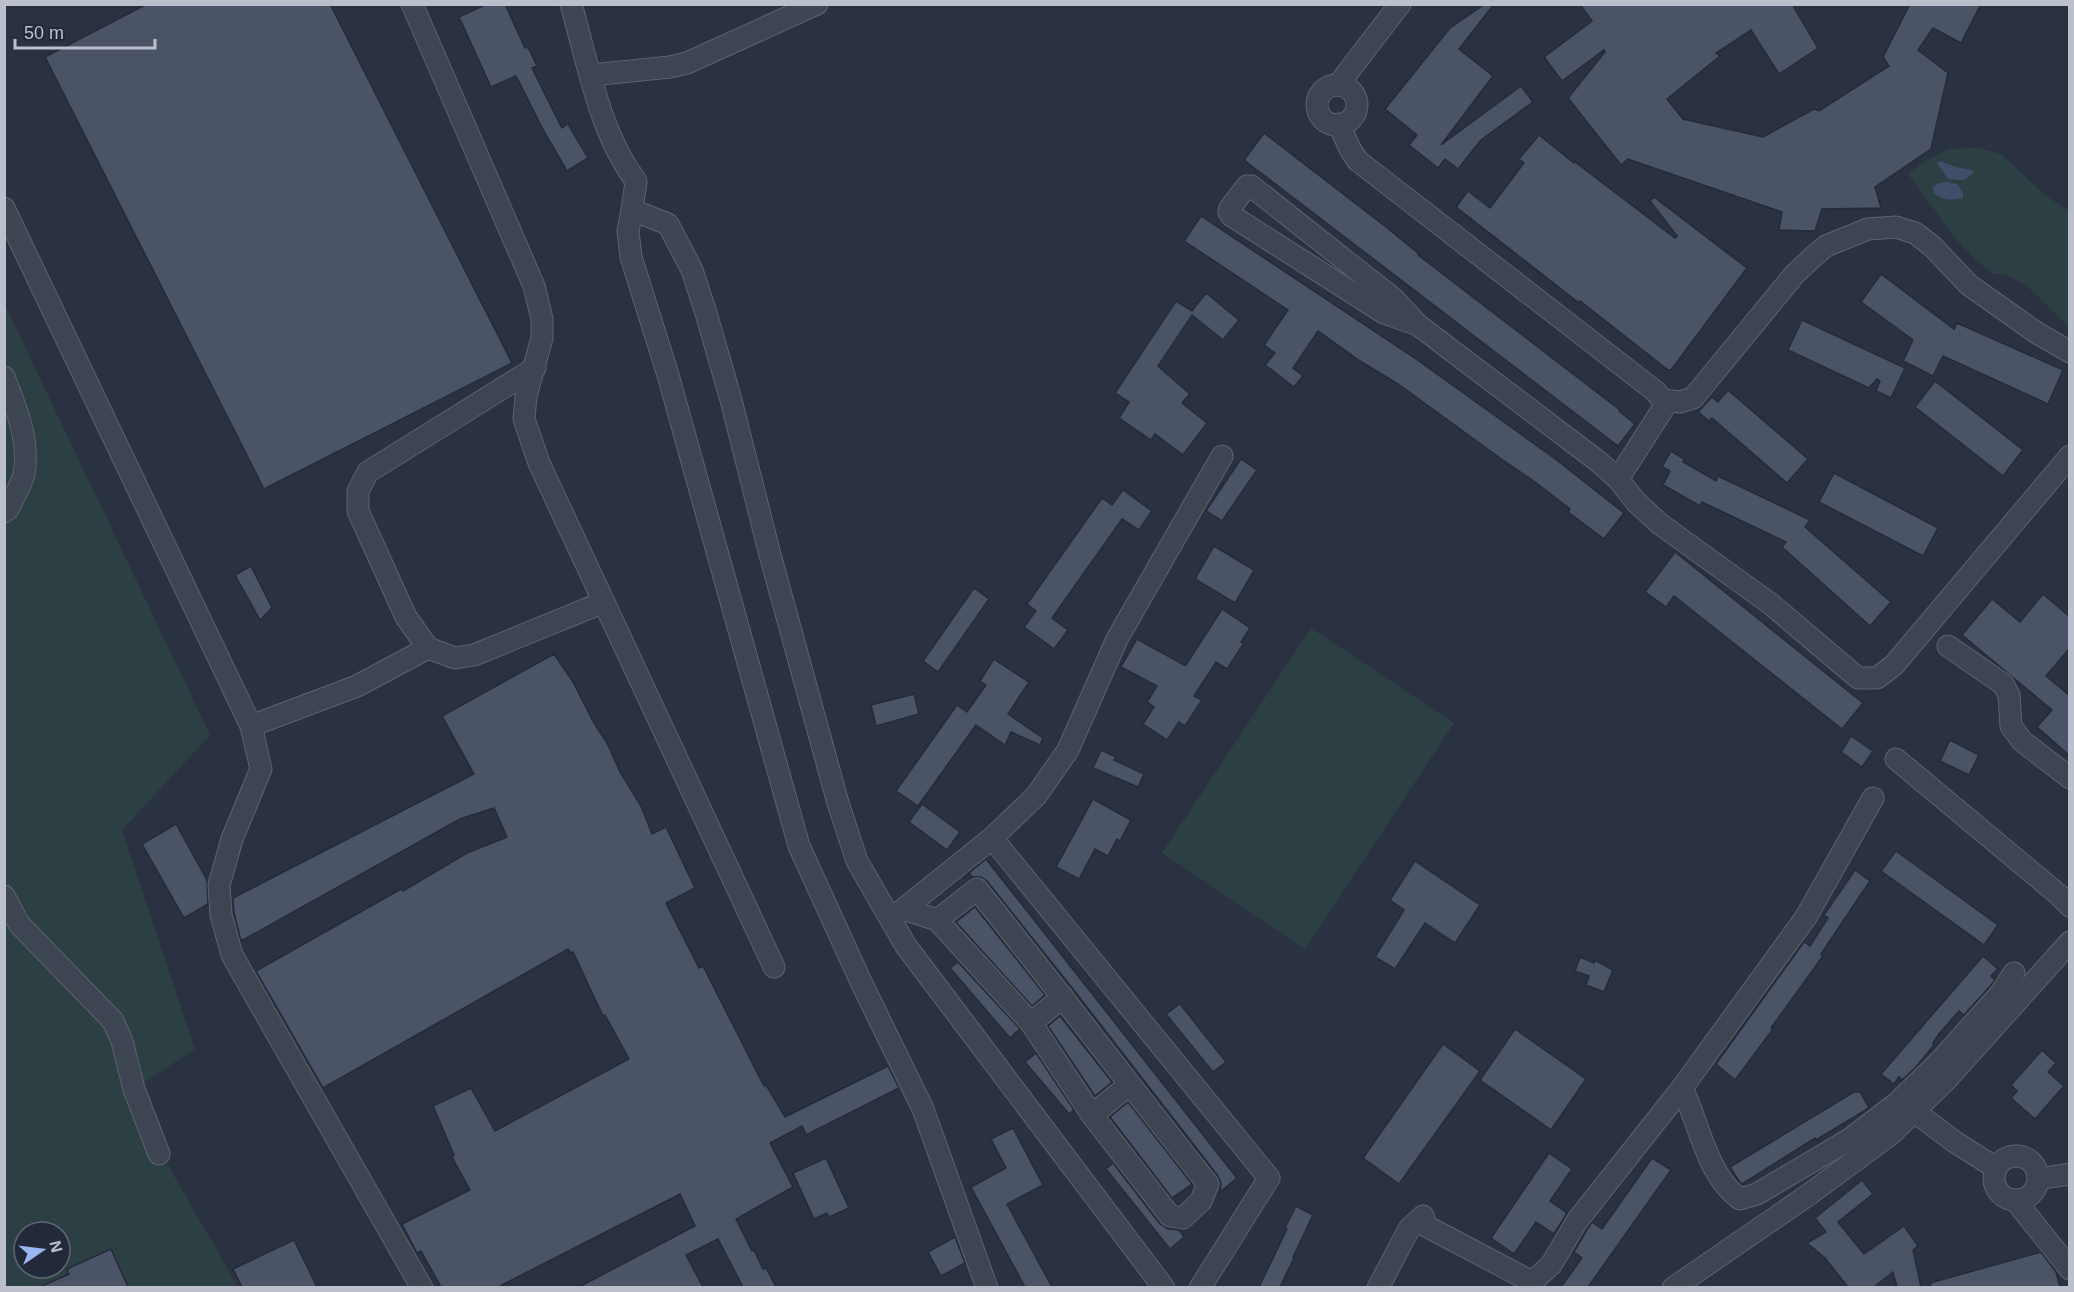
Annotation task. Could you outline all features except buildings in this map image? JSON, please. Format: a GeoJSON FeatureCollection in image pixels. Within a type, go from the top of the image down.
{"type":"FeatureCollection","features":[{"type":"Feature","properties":{"kind":"street"},"geometry":{"type":"LineString","coordinates":[[412,4],[531,277],[542,319],[542,338],[526,396],[524,419],[539,463],[774,968]]}},
{"type":"Feature","properties":{"kind":"street"},"geometry":{"type":"LineString","coordinates":[[571,4],[612,142],[636,181],[628,231],[632,257],[668,375],[799,846],[862,984],[923,1109],[987,1287]]}},
{"type":"Feature","properties":{"kind":"street"},"geometry":{"type":"LineString","coordinates":[[591,75],[670,67],[687,63],[817,4]]}},
{"type":"Feature","properties":{"kind":"street"},"geometry":{"type":"LineString","coordinates":[[1338,85],[1400,4]]}},
{"type":"Feature","properties":{"kind":"street"},"geometry":{"type":"LineString","coordinates":[[1332,85],[1350,90],[1357,101],[1357,108],[1350,120],[1339,124],[1326,121],[1318,111],[1317,104],[1321,92],[1332,85]]}},
{"type":"Feature","properties":{"kind":"street"},"geometry":{"type":"LineString","coordinates":[[1339,124],[1358,161],[1655,391],[1663,400],[1680,402],[1693,398],[1794,275],[1826,246],[1868,229],[1896,227],[1915,233],[1932,246],[1969,285],[2037,333],[2070,352]]}},
{"type":"Feature","properties":{"kind":"street"},"geometry":{"type":"LineString","coordinates":[[1418,325],[1384,313],[1232,216],[1229,212],[1230,208],[1247,186],[1251,186],[1394,298],[1418,325],[1599,462],[1660,524],[1772,605],[1858,678],[1877,678],[1894,665],[2070,456]]}},
{"type":"Feature","properties":{"kind":"street"},"geometry":{"type":"LineString","coordinates":[[4,208],[251,726],[261,769],[232,839],[219,885],[220,915],[232,955],[422,1287]]}},
{"type":"Feature","properties":{"kind":"street"},"geometry":{"type":"LineString","coordinates":[[632,210],[668,224],[692,270],[730,400],[838,803],[857,861],[897,914],[906,946],[1164,1287]]}},
{"type":"Feature","properties":{"kind":"street"},"geometry":{"type":"LineString","coordinates":[[535,368],[368,472],[358,491],[358,511],[406,618],[428,648],[455,658],[474,655],[604,602]]}},
{"type":"Feature","properties":{"kind":"street"},"geometry":{"type":"LineString","coordinates":[[4,377],[20,420],[25,442],[24,475],[8,509],[4,512]]}},
{"type":"Feature","properties":{"kind":"street"},"geometry":{"type":"LineString","coordinates":[[1618,479],[1668,401]]}},
{"type":"Feature","properties":{"kind":"street"},"geometry":{"type":"LineString","coordinates":[[897,914],[992,838],[1036,796],[1068,750],[1117,639],[1222,456]]}},
{"type":"Feature","properties":{"kind":"street"},"geometry":{"type":"LineString","coordinates":[[1948,645],[2003,684],[2009,695],[2011,726],[2022,741],[2070,778]]}},
{"type":"Feature","properties":{"kind":"street"},"geometry":{"type":"LineString","coordinates":[[251,726],[357,686],[428,648]]}},
{"type":"Feature","properties":{"kind":"street"},"geometry":{"type":"LineString","coordinates":[[1896,759],[2070,906]]}},
{"type":"Feature","properties":{"kind":"street"},"geometry":{"type":"LineString","coordinates":[[1378,1287],[1409,1229],[1423,1216],[1426,1226],[1467,1250],[1532,1282],[1551,1265],[1577,1221],[1682,1088],[1806,917],[1873,798]]}},
{"type":"Feature","properties":{"kind":"street"},"geometry":{"type":"LineString","coordinates":[[992,838],[1269,1178],[1200,1287]]}},
{"type":"Feature","properties":{"kind":"street"},"geometry":{"type":"LineString","coordinates":[[897,914],[938,920],[1030,1023],[1092,1115],[1170,1216],[1183,1218],[1202,1201],[1208,1184],[977,889],[938,920]]}},
{"type":"Feature","properties":{"kind":"street"},"geometry":{"type":"LineString","coordinates":[[4,896],[19,924],[113,1021],[122,1041],[134,1089],[159,1154]]}},
{"type":"Feature","properties":{"kind":"street"},"geometry":{"type":"LineString","coordinates":[[1673,1287],[1811,1193],[1891,1134],[1947,1079],[2070,942]]}},
{"type":"Feature","properties":{"kind":"street"},"geometry":{"type":"LineString","coordinates":[[1682,1088],[1692,1108],[1716,1174],[1729,1192],[1740,1199],[1757,1194],[1850,1139],[1897,1103],[1948,1053],[2001,993],[2014,973]]}},
{"type":"Feature","properties":{"kind":"street"},"geometry":{"type":"LineString","coordinates":[[1030,1023],[1063,997]]}},
{"type":"Feature","properties":{"kind":"street"},"geometry":{"type":"LineString","coordinates":[[1092,1115],[1129,1084]]}},
{"type":"Feature","properties":{"kind":"street"},"geometry":{"type":"LineString","coordinates":[[1915,1112],[1955,1142],[1996,1168]]}},
{"type":"Feature","properties":{"kind":"street"},"geometry":{"type":"LineString","coordinates":[[2018,1156],[2032,1163],[2037,1171],[2038,1179],[2036,1188],[2030,1194],[2023,1199],[2014,1200],[2006,1198],[1999,1192],[1994,1176],[1996,1168],[2002,1161],[2018,1156]]}},
{"type":"Feature","properties":{"kind":"street"},"geometry":{"type":"LineString","coordinates":[[2038,1179],[2070,1174]]}},
{"type":"Feature","properties":{"kind":"street"},"geometry":{"type":"LineString","coordinates":[[2014,1200],[2070,1269]]}},
{"type":"Feature","properties":{"kind":"green space"},"geometry":{"type":"Polygon","coordinates":[[[1978,148],[2001,154],[2045,195],[2069,211],[2069,327],[2026,285],[2005,274],[1994,274],[1977,261],[1958,241],[1908,174],[1925,161],[1948,149],[1978,148]]]}},
{"type":"Feature","properties":{"kind":"green space"},"geometry":{"type":"Polygon","coordinates":[[[4,303],[210,735],[122,830],[195,1049],[127,1094],[238,1287],[5,1287],[4,303]]]}},
{"type":"Feature","properties":{"kind":"green space"},"geometry":{"type":"Polygon","coordinates":[[[1311,628],[1454,723],[1305,949],[1162,853],[1311,628]]]}},
{"type":"Feature","properties":{"kind":"water"},"geometry":{"type":"Polygon","coordinates":[[[1940,161],[1972,170],[1974,173],[1964,180],[1948,179],[1937,163],[1940,161]]]}},
{"type":"Feature","properties":{"kind":"water"},"geometry":{"type":"Polygon","coordinates":[[[1947,182],[1957,184],[1963,193],[1963,198],[1948,199],[1934,193],[1933,187],[1947,182]]]}}]}
